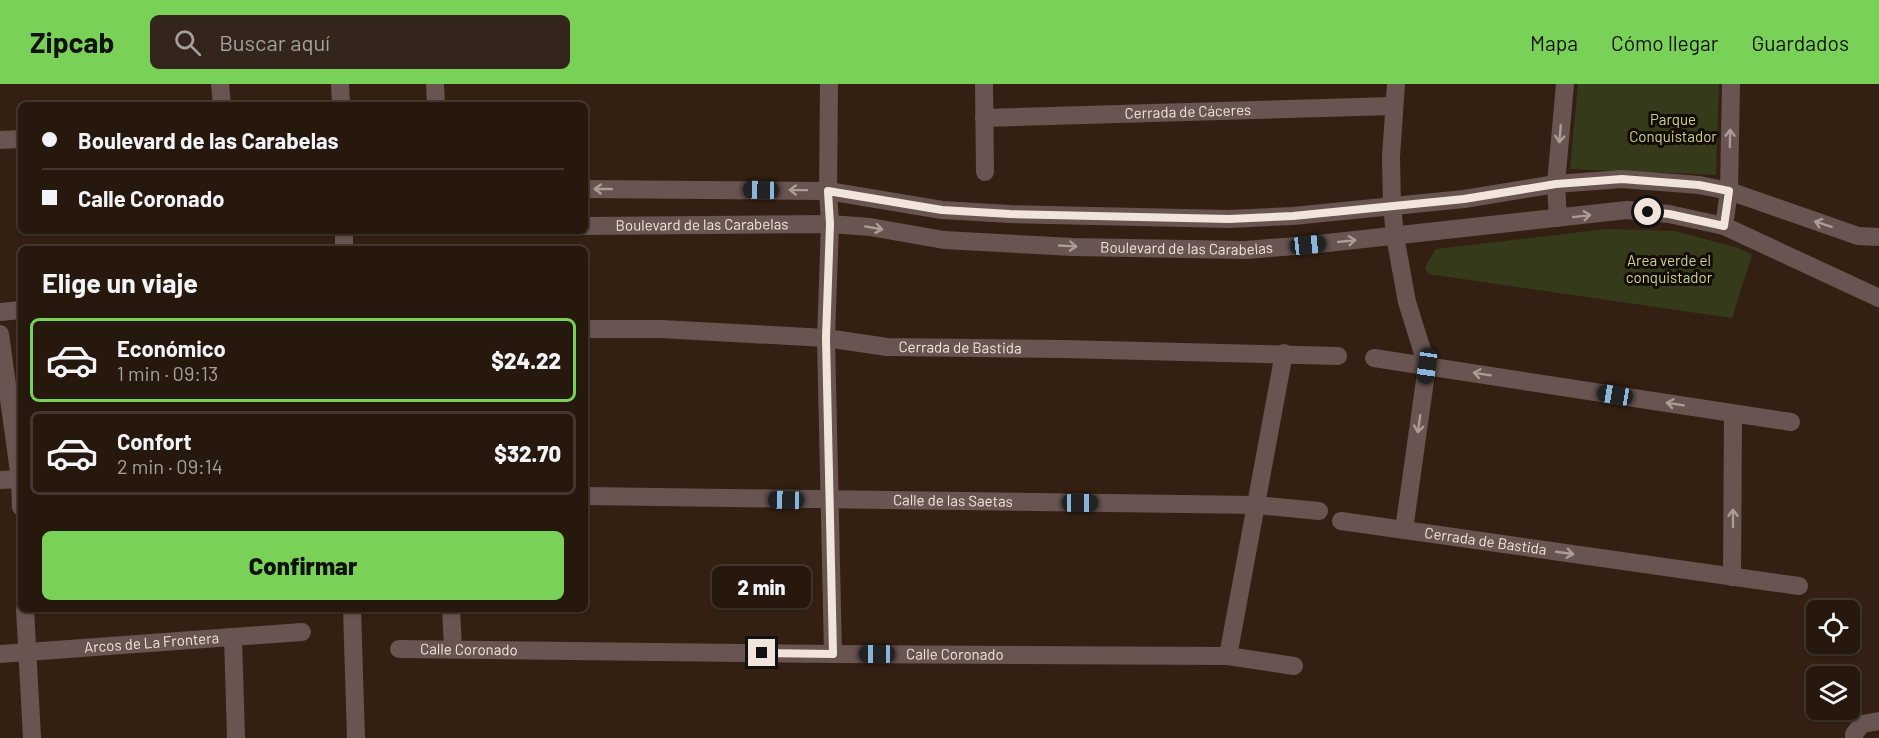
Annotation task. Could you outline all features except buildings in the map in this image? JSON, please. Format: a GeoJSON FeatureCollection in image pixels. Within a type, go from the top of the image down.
{"type":"FeatureCollection","features":[{"type":"Feature","properties":{"kind":"street"},"geometry":{"type":"LineString","coordinates":[[220,84],[222,102]]}},
{"type":"Feature","properties":{"kind":"street"},"geometry":{"type":"LineString","coordinates":[[340,84],[341,102]]}},
{"type":"Feature","properties":{"kind":"street"},"geometry":{"type":"LineString","coordinates":[[435,84],[436,102]]}},
{"type":"Feature","properties":{"kind":"street"},"geometry":{"type":"LineString","coordinates":[[829,84],[830,224],[826,338],[833,654]]}},
{"type":"Feature","properties":{"kind":"street"},"geometry":{"type":"LineString","coordinates":[[984,84],[985,172]]}},
{"type":"Feature","properties":{"kind":"street"},"geometry":{"type":"LineString","coordinates":[[1392,205],[1391,157],[1396,84]]}},
{"type":"Feature","properties":{"kind":"street"},"geometry":{"type":"LineString","coordinates":[[1558,219],[1556,184],[1565,84]]}},
{"type":"Feature","properties":{"kind":"street"},"geometry":{"type":"LineString","coordinates":[[1724,226],[1729,191],[1731,84]]}},
{"type":"Feature","properties":{"kind":"street","name":"Cerrada de Cáceres"},"geometry":{"type":"LineString","coordinates":[[984,118],[1393,106]]}},
{"type":"Feature","properties":{"kind":"street"},"geometry":{"type":"LineString","coordinates":[[0,140],[18,139]]}},
{"type":"Feature","properties":{"kind":"street","name":"Boulevard de las Carabelas"},"geometry":{"type":"LineString","coordinates":[[588,189],[828,191],[942,210],[1229,219],[1293,216],[1464,199],[1556,184],[1622,179],[1699,185],[1729,191],[1858,236],[1879,237]]}},
{"type":"Feature","properties":{"kind":"street","name":"Cerrada de Bastida"},"geometry":{"type":"LineString","coordinates":[[1392,205],[1407,302],[1427,366],[1404,530],[1799,586]]}},
{"type":"Feature","properties":{"kind":"street","name":"Boulevard de las Carabelas"},"geometry":{"type":"LineString","coordinates":[[588,226],[830,224],[870,227],[944,240],[1186,250],[1245,250],[1627,210],[1669,214],[1724,226],[1879,298]]}},
{"type":"Feature","properties":{"kind":"street"},"geometry":{"type":"LineString","coordinates":[[0,312],[18,310]]}},
{"type":"Feature","properties":{"kind":"street","name":"Cerrada de Bastida"},"geometry":{"type":"LineString","coordinates":[[588,329],[661,329],[826,338],[887,347],[1284,353],[1338,356]]}},
{"type":"Feature","properties":{"kind":"street"},"geometry":{"type":"LineString","coordinates":[[0,334],[18,464]]}},
{"type":"Feature","properties":{"kind":"street"},"geometry":{"type":"LineString","coordinates":[[1228,656],[1284,353]]}},
{"type":"Feature","properties":{"kind":"street"},"geometry":{"type":"LineString","coordinates":[[1374,358],[1791,422]]}},
{"type":"Feature","properties":{"kind":"street"},"geometry":{"type":"LineString","coordinates":[[1732,577],[1733,413]]}},
{"type":"Feature","properties":{"kind":"street"},"geometry":{"type":"LineString","coordinates":[[0,480],[18,479]]}},
{"type":"Feature","properties":{"kind":"street","name":"Calle de las Saetas"},"geometry":{"type":"LineString","coordinates":[[588,496],[1256,505],[1319,511]]}},
{"type":"Feature","properties":{"kind":"street"},"geometry":{"type":"LineString","coordinates":[[1341,521],[1404,530]]}},
{"type":"Feature","properties":{"kind":"street"},"geometry":{"type":"LineString","coordinates":[[26,612],[32,738]]}},
{"type":"Feature","properties":{"kind":"street"},"geometry":{"type":"LineString","coordinates":[[352,612],[356,738]]}},
{"type":"Feature","properties":{"kind":"street"},"geometry":{"type":"LineString","coordinates":[[451,612],[453,648]]}},
{"type":"Feature","properties":{"kind":"street","name":"Arcos de La Frontera"},"geometry":{"type":"LineString","coordinates":[[0,654],[302,632]]}},
{"type":"Feature","properties":{"kind":"street"},"geometry":{"type":"LineString","coordinates":[[233,638],[236,738]]}},
{"type":"Feature","properties":{"kind":"street","name":"Calle Coronado"},"geometry":{"type":"LineString","coordinates":[[399,649],[1228,656],[1294,666]]}},
{"type":"Feature","properties":{"kind":"street"},"geometry":{"type":"LineString","coordinates":[[1854,738],[1854,734],[1862,724],[1879,721]]}},
{"type":"Feature","properties":{"kind":"green space","name":"Parque Conquistador"},"geometry":{"type":"Polygon","coordinates":[[[1578,84],[1719,84],[1716,175],[1570,169],[1578,84]]]}},
{"type":"Feature","properties":{"kind":"green space","name":"Area verde el conquistador"},"geometry":{"type":"Polygon","coordinates":[[[1607,229],[1675,231],[1738,248],[1752,255],[1732,318],[1428,274],[1425,267],[1436,249],[1607,229]]]}},
{"type":"Feature","properties":{"kind":"route"},"geometry":{"type":"LineString","coordinates":[[762,653],[833,654],[826,338],[830,224],[828,191],[942,210],[1010,214],[1229,219],[1293,216],[1464,199],[1556,184],[1622,179],[1699,185],[1729,191],[1724,226],[1669,214],[1648,212]]}}]}
